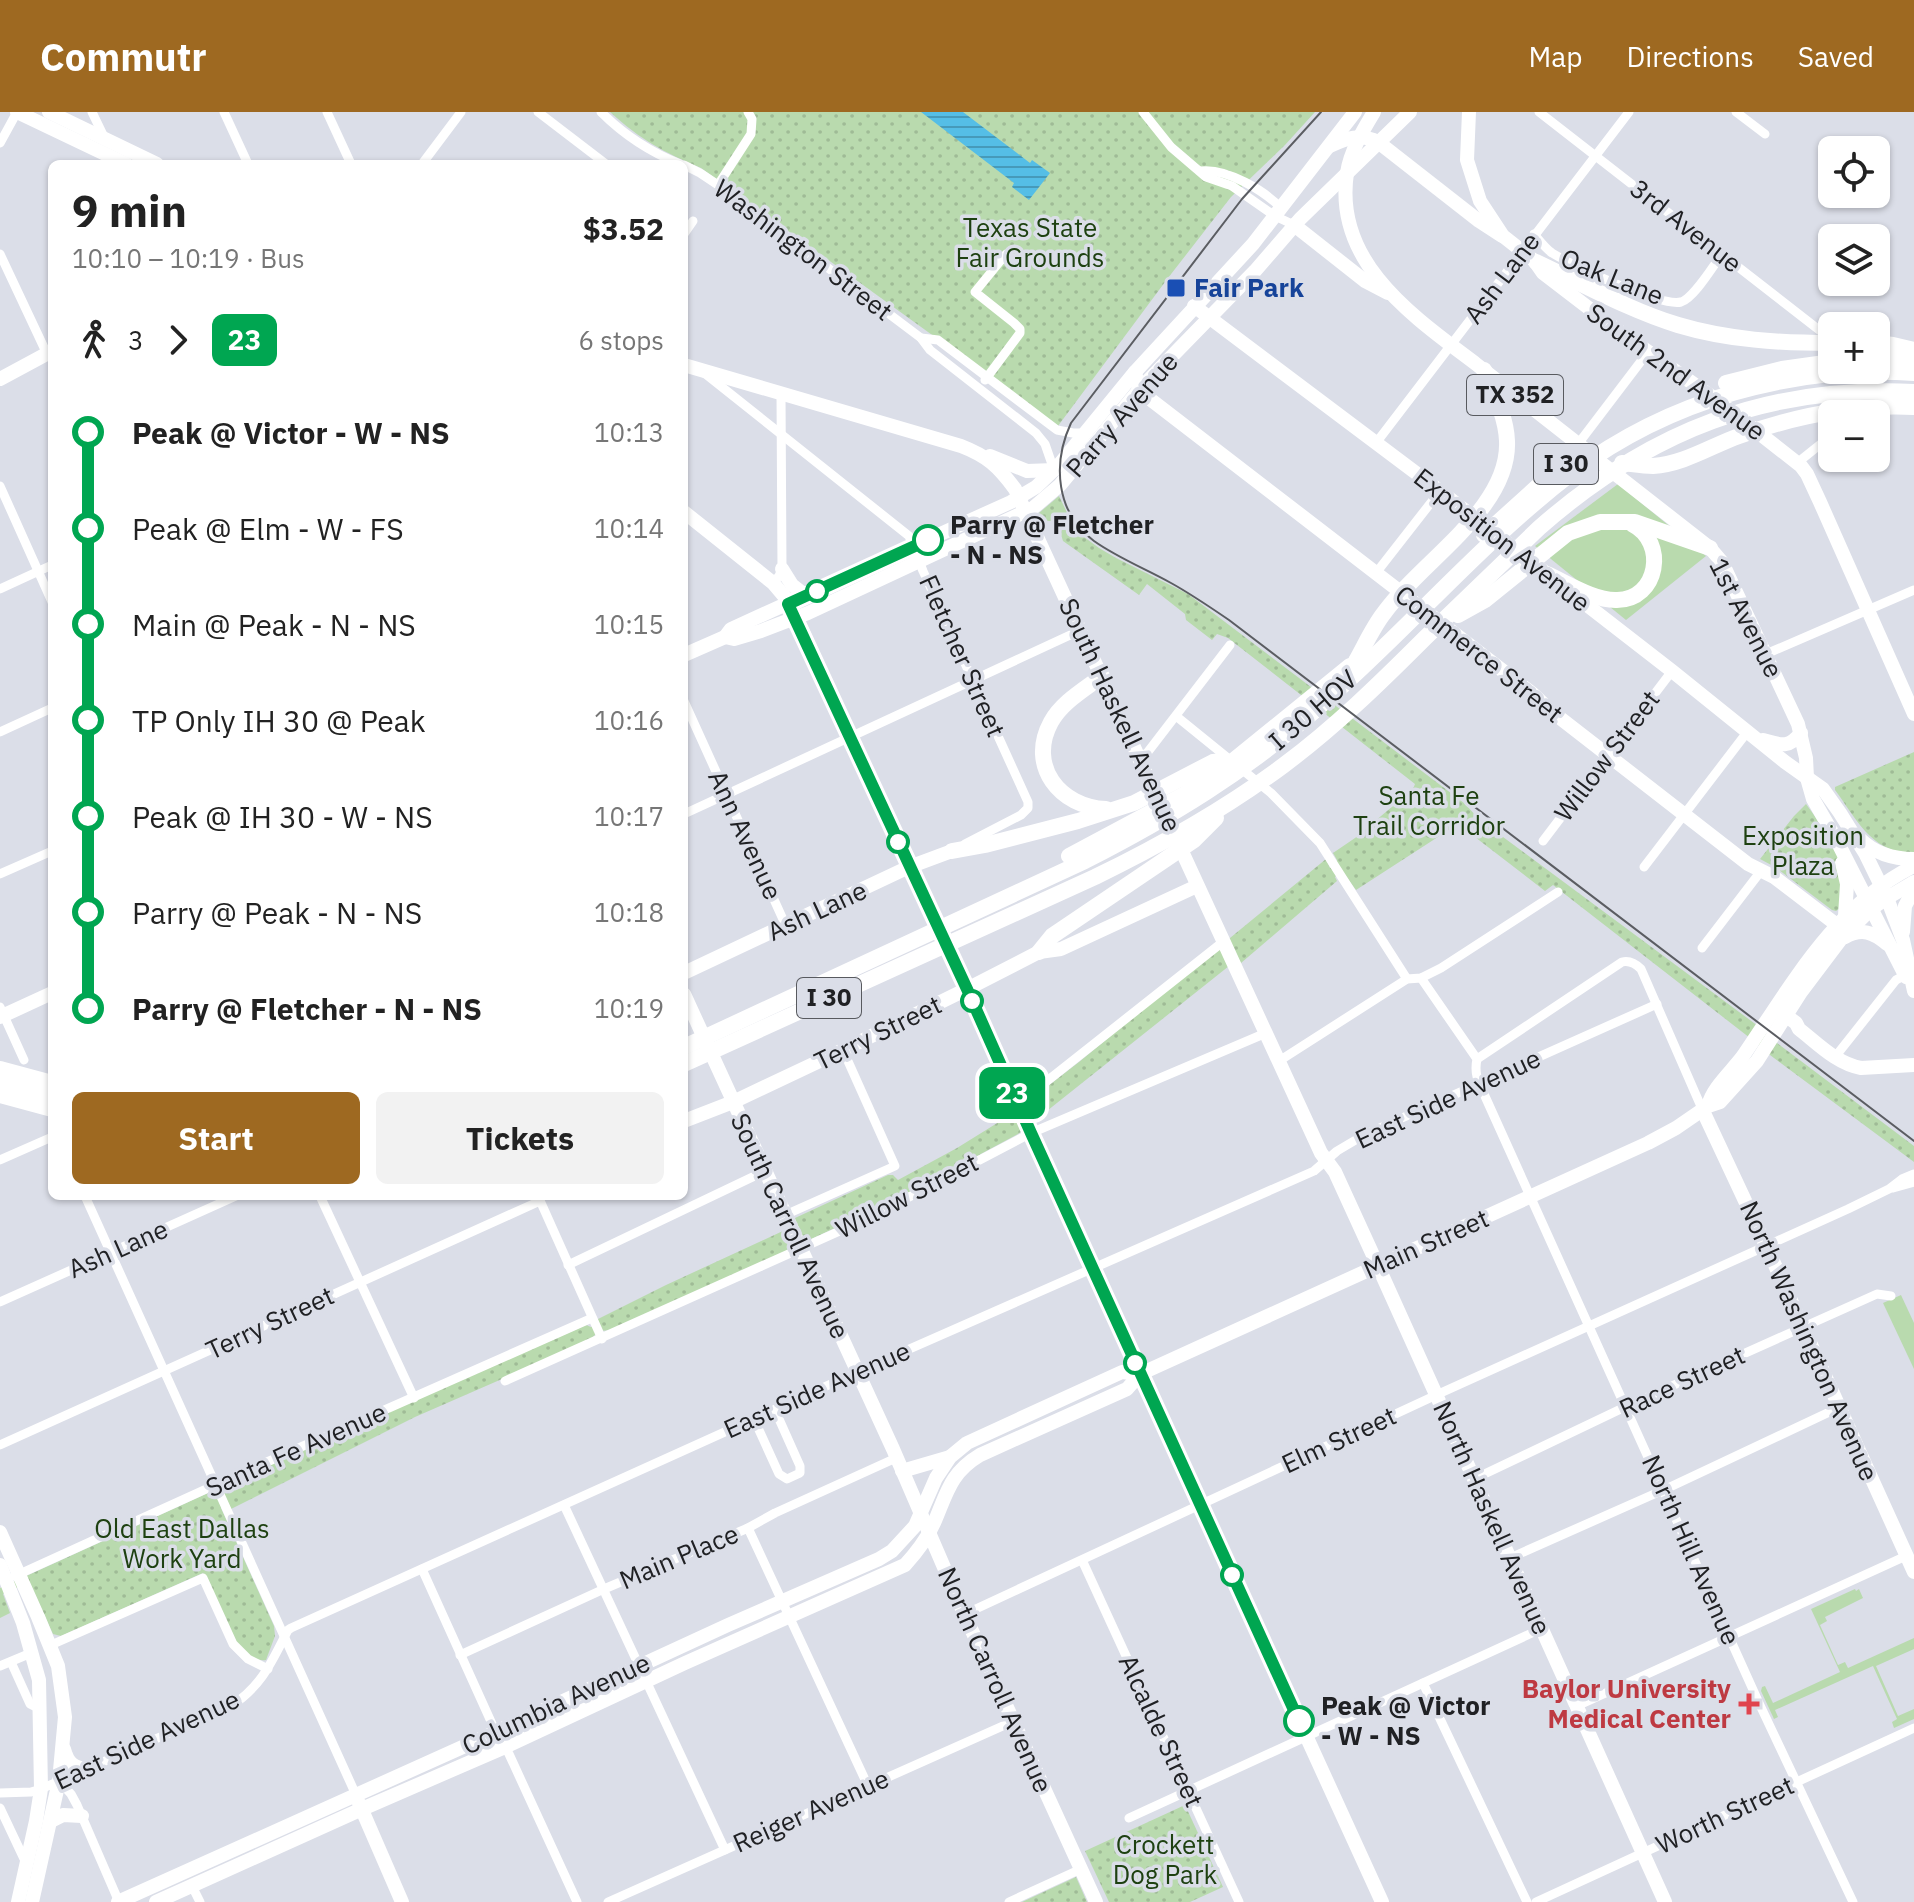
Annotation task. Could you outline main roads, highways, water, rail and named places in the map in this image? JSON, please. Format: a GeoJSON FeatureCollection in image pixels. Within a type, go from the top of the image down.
{"type":"FeatureCollection","features":[{"type":"Feature","properties":{"kind":"highway"},"geometry":{"type":"LineString","coordinates":[[1536,262],[1677,325],[1733,337],[1818,341]]}},
{"type":"Feature","properties":{"kind":"highway"},"geometry":{"type":"LineString","coordinates":[[1890,345],[1914,350]]}},
{"type":"Feature","properties":{"kind":"highway"},"geometry":{"type":"LineString","coordinates":[[1890,360],[1914,360]]}},
{"type":"Feature","properties":{"kind":"highway","name":"I 30"},"geometry":{"type":"LineString","coordinates":[[688,1056],[726,1031],[960,923],[1095,877],[1150,839],[1185,794],[1233,761],[1356,661],[1513,507],[1561,467],[1638,419],[1675,402],[1748,377],[1818,364]]}},
{"type":"Feature","properties":{"kind":"highway"},"geometry":{"type":"LineString","coordinates":[[1356,661],[1384,613],[1482,510],[1504,469],[1507,441],[1503,418],[1484,370]]}},
{"type":"Feature","properties":{"kind":"highway","name":"I 30 HOV"},"geometry":{"type":"LineString","coordinates":[[1150,839],[1297,735],[1548,500],[1615,451],[1694,413],[1758,392],[1840,379],[1914,376]]}},
{"type":"Feature","properties":{"kind":"highway","name":"I 30"},"geometry":{"type":"LineString","coordinates":[[688,1036],[726,1031],[960,923],[1082,850],[1150,839],[1194,840],[1233,801],[1330,728],[1563,507],[1609,473],[1654,446],[1704,424],[1776,403],[1821,395],[1914,392]]}},
{"type":"Feature","properties":{"kind":"highway"},"geometry":{"type":"LineString","coordinates":[[1600,462],[1643,466],[1665,464],[1782,422],[1874,407],[1914,407]]}},
{"type":"Feature","properties":{"kind":"highway"},"geometry":{"type":"LineString","coordinates":[[1547,574],[1599,598],[1628,599],[1642,591],[1650,579],[1654,564],[1651,541],[1632,524],[1615,521]]}},
{"type":"Feature","properties":{"kind":"highway"},"geometry":{"type":"LineString","coordinates":[[1437,627],[1485,600],[1556,541],[1580,527],[1600,522],[1635,522],[1710,548]]}},
{"type":"Feature","properties":{"kind":"highway"},"geometry":{"type":"LineString","coordinates":[[1102,676],[1056,714],[1047,730],[1044,758],[1050,778],[1059,792],[1078,804],[1094,809],[1111,809]]}},
{"type":"Feature","properties":{"kind":"highway"},"geometry":{"type":"LineString","coordinates":[[952,851],[1078,821],[1134,803],[1213,762],[1233,761]]}},
{"type":"Feature","properties":{"kind":"highway"},"geometry":{"type":"LineString","coordinates":[[1039,952],[1150,839]]}},
{"type":"Feature","properties":{"kind":"highway"},"geometry":{"type":"LineString","coordinates":[[5,1082],[48,1083]]}},
{"type":"Feature","properties":{"kind":"highway"},"geometry":{"type":"LineString","coordinates":[[5,1082],[48,1096]]}},
{"type":"Feature","properties":{"kind":"highway"},"geometry":{"type":"LineString","coordinates":[[5,1082],[48,1107]]}},
{"type":"Feature","properties":{"kind":"main road"},"geometry":{"type":"LineString","coordinates":[[17,112],[114,160]]}},
{"type":"Feature","properties":{"kind":"main road"},"geometry":{"type":"LineString","coordinates":[[49,112],[149,160]]}},
{"type":"Feature","properties":{"kind":"main road"},"geometry":{"type":"LineString","coordinates":[[73,124],[90,112]]}},
{"type":"Feature","properties":{"kind":"main road","name":"Parry Avenue"},"geometry":{"type":"LineString","coordinates":[[688,653],[725,637],[734,639],[916,554],[1036,487],[1054,470],[1135,372],[1253,244],[1355,112]]}},
{"type":"Feature","properties":{"kind":"main road","name":"TX 352"},"geometry":{"type":"LineString","coordinates":[[1374,112],[1360,136],[1347,171],[1347,214],[1358,249],[1388,293]]}},
{"type":"Feature","properties":{"kind":"main road","name":"Parry Avenue"},"geometry":{"type":"LineString","coordinates":[[792,611],[806,596],[1026,513],[1060,485],[1139,390],[1255,271],[1294,225],[1410,112]]}},
{"type":"Feature","properties":{"kind":"main road"},"geometry":{"type":"LineString","coordinates":[[1469,112],[1466,149],[1469,169],[1480,201],[1503,236]]}},
{"type":"Feature","properties":{"kind":"main road"},"geometry":{"type":"LineString","coordinates":[[1329,146],[1360,136]]}},
{"type":"Feature","properties":{"kind":"main road","name":"South 2nd Avenue"},"geometry":{"type":"LineString","coordinates":[[1360,136],[1378,142],[1479,221],[1503,236],[1536,262],[1543,273],[1616,329],[1722,404],[1797,463],[1814,488],[1914,714]]}},
{"type":"Feature","properties":{"kind":"main road","name":"1st Avenue"},"geometry":{"type":"LineString","coordinates":[[1294,225],[1365,281],[1388,293],[1710,548],[1722,562],[1801,733],[1807,778]]}},
{"type":"Feature","properties":{"kind":"main road"},"geometry":{"type":"LineString","coordinates":[[1588,287],[1597,307],[1616,329]]}},
{"type":"Feature","properties":{"kind":"main road","name":"Exposition Avenue"},"geometry":{"type":"LineString","coordinates":[[1194,306],[1440,491],[1823,789],[1852,832],[1884,891],[1914,991]]}},
{"type":"Feature","properties":{"kind":"main road"},"geometry":{"type":"LineString","coordinates":[[0,379],[48,354]]}},
{"type":"Feature","properties":{"kind":"main road","name":"South Haskell Avenue"},"geometry":{"type":"LineString","coordinates":[[688,366],[961,446],[982,454],[1008,479],[1378,1266]]}},
{"type":"Feature","properties":{"kind":"main road"},"geometry":{"type":"LineString","coordinates":[[1135,372],[1139,390]]}},
{"type":"Feature","properties":{"kind":"main road","name":"Commerce Street"},"geometry":{"type":"LineString","coordinates":[[1139,390],[1748,864],[1774,877],[1841,927]]}},
{"type":"Feature","properties":{"kind":"main road"},"geometry":{"type":"LineString","coordinates":[[982,454],[1027,471],[1054,470]]}},
{"type":"Feature","properties":{"kind":"main road"},"geometry":{"type":"LineString","coordinates":[[688,515],[773,583],[792,611],[1382,1902]]}},
{"type":"Feature","properties":{"kind":"main road"},"geometry":{"type":"LineString","coordinates":[[782,569],[792,585],[806,596]]}},
{"type":"Feature","properties":{"kind":"main road"},"geometry":{"type":"LineString","coordinates":[[1752,734],[1787,745],[1801,733]]}},
{"type":"Feature","properties":{"kind":"main road","name":"Exposition Avenue"},"geometry":{"type":"LineString","coordinates":[[1807,778],[1813,799],[1868,903],[1906,957]]}},
{"type":"Feature","properties":{"kind":"main road"},"geometry":{"type":"LineString","coordinates":[[1852,832],[1875,851],[1914,859]]}},
{"type":"Feature","properties":{"kind":"main road"},"geometry":{"type":"LineString","coordinates":[[1836,839],[1847,884],[1841,927]]}},
{"type":"Feature","properties":{"kind":"main road","name":"Ash Lane"},"geometry":{"type":"LineString","coordinates":[[688,971],[909,867],[952,851]]}},
{"type":"Feature","properties":{"kind":"main road"},"geometry":{"type":"LineString","coordinates":[[1914,866],[1841,927],[1780,1012],[1852,1067],[1914,1065]]}},
{"type":"Feature","properties":{"kind":"main road"},"geometry":{"type":"LineString","coordinates":[[1884,891],[1914,882]]}},
{"type":"Feature","properties":{"kind":"main road","name":"Terry Street"},"geometry":{"type":"LineString","coordinates":[[688,1119],[733,1102],[843,1050],[1039,952],[1061,949],[1197,886]]}},
{"type":"Feature","properties":{"kind":"main road"},"geometry":{"type":"LineString","coordinates":[[1906,957],[1905,906],[1914,889]]}},
{"type":"Feature","properties":{"kind":"main road"},"geometry":{"type":"LineString","coordinates":[[1841,927],[1868,903]]}},
{"type":"Feature","properties":{"kind":"main road"},"geometry":{"type":"LineString","coordinates":[[1841,927],[1876,935],[1906,957]]}},
{"type":"Feature","properties":{"kind":"main road"},"geometry":{"type":"LineString","coordinates":[[1,1013],[48,995]]}},
{"type":"Feature","properties":{"kind":"main road","name":"South Carroll Avenue"},"geometry":{"type":"LineString","coordinates":[[688,1003],[899,1464]]}},
{"type":"Feature","properties":{"kind":"main road","name":"Main Street"},"geometry":{"type":"LineString","coordinates":[[950,1457],[967,1443],[1122,1372],[1140,1374],[1648,1143],[1720,1102],[1769,1044],[1780,1012]]}},
{"type":"Feature","properties":{"kind":"main road","name":"Main Street"},"geometry":{"type":"LineString","coordinates":[[1706,1108],[1710,1095],[1780,1012]]}},
{"type":"Feature","properties":{"kind":"main road"},"geometry":{"type":"LineString","coordinates":[[1769,1044],[1785,1030],[1799,1029]]}},
{"type":"Feature","properties":{"kind":"main road","name":"North Washington Avenue"},"geometry":{"type":"LineString","coordinates":[[1706,1108],[1914,1572]]}},
{"type":"Feature","properties":{"kind":"main road","name":"North Haskell Avenue"},"geometry":{"type":"LineString","coordinates":[[1378,1266],[1665,1902]]}},
{"type":"Feature","properties":{"kind":"main road","name":"Main Street"},"geometry":{"type":"LineString","coordinates":[[930,1532],[944,1495],[966,1463],[1127,1389],[1140,1374]]}},
{"type":"Feature","properties":{"kind":"main road"},"geometry":{"type":"LineString","coordinates":[[997,1429],[1004,1444]]}},
{"type":"Feature","properties":{"kind":"main road"},"geometry":{"type":"LineString","coordinates":[[899,1464],[950,1457]]}},
{"type":"Feature","properties":{"kind":"main road","name":"Columbia Avenue"},"geometry":{"type":"LineString","coordinates":[[118,1902],[259,1847],[359,1802],[496,1732],[879,1559],[892,1551],[915,1526],[936,1478],[950,1457]]}},
{"type":"Feature","properties":{"kind":"main road","name":"North Carroll Avenue"},"geometry":{"type":"LineString","coordinates":[[899,1464],[1096,1902]]}},
{"type":"Feature","properties":{"kind":"main road"},"geometry":{"type":"LineString","coordinates":[[0,1532],[8,1579],[39,1680],[46,1692],[50,1758],[59,1781]]}},
{"type":"Feature","properties":{"kind":"main road","name":"Columbia Avenue"},"geometry":{"type":"LineString","coordinates":[[359,1802],[505,1747],[905,1565],[930,1532]]}},
{"type":"Feature","properties":{"kind":"main road"},"geometry":{"type":"LineString","coordinates":[[905,1565],[938,1552]]}},
{"type":"Feature","properties":{"kind":"main road"},"geometry":{"type":"LineString","coordinates":[[0,1565],[51,1645],[62,1686],[65,1717],[59,1781],[29,1902]]}},
{"type":"Feature","properties":{"kind":"main road"},"geometry":{"type":"LineString","coordinates":[[29,1902],[26,1863],[41,1789],[39,1680]]}},
{"type":"Feature","properties":{"kind":"main road"},"geometry":{"type":"LineString","coordinates":[[64,1749],[71,1764],[89,1769]]}},
{"type":"Feature","properties":{"kind":"main road"},"geometry":{"type":"LineString","coordinates":[[41,1789],[45,1807],[41,1839],[44,1849]]}},
{"type":"Feature","properties":{"kind":"main road"},"geometry":{"type":"LineString","coordinates":[[359,1802],[402,1902]]}},
{"type":"Feature","properties":{"kind":"main road"},"geometry":{"type":"LineString","coordinates":[[51,1821],[63,1815],[82,1816]]}},
{"type":"Feature","properties":{"kind":"main road","name":"Columbia Avenue"},"geometry":{"type":"LineString","coordinates":[[156,1902],[192,1886],[259,1847]]}},
{"type":"Feature","properties":{"kind":"water"},"geometry":{"type":"Polygon","coordinates":[[[921,112],[963,112],[1030,163],[1032,160],[1050,173],[1029,200],[1012,187],[1014,183],[921,112]]]}},
{"type":"Feature","properties":{"kind":"tram line"},"geometry":{"type":"LineString","coordinates":[[1321,112],[1242,199],[1071,423],[1061,455],[1060,471],[1061,487],[1072,517],[1081,530],[1103,547],[1178,587],[1229,620],[1914,1141]]}},
{"type":"Feature","properties":{"kind":"place","name":"Fair Park"},"geometry":{"type":"Point","coordinates":[1176,288]}},
{"type":"Feature","properties":{"kind":"place","name":"Parry @ Fletcher - N - NS"},"geometry":{"type":"Point","coordinates":[928,540]}},
{"type":"Feature","properties":{"kind":"place","name":"Baylor University Medical Center"},"geometry":{"type":"Point","coordinates":[1749,1704]}},
{"type":"Feature","properties":{"kind":"place","name":"Peak @ Victor - W - NS"},"geometry":{"type":"Point","coordinates":[1299,1721]}},
{"type":"Feature","properties":{"kind":"park label","name":"Texas State Fair Grounds"},"geometry":{"type":"Point","coordinates":[1030,243]}},
{"type":"Feature","properties":{"kind":"park label","name":"Santa Fe Trail Corridor"},"geometry":{"type":"Point","coordinates":[1429,811]}},
{"type":"Feature","properties":{"kind":"park label","name":"Exposition Plaza"},"geometry":{"type":"Point","coordinates":[1803,851]}},
{"type":"Feature","properties":{"kind":"park label","name":"Old East Dallas Work Yard"},"geometry":{"type":"Point","coordinates":[182,1544]}},
{"type":"Feature","properties":{"kind":"park label","name":"Crockett Dog Park"},"geometry":{"type":"Point","coordinates":[1165,1860]}}]}
